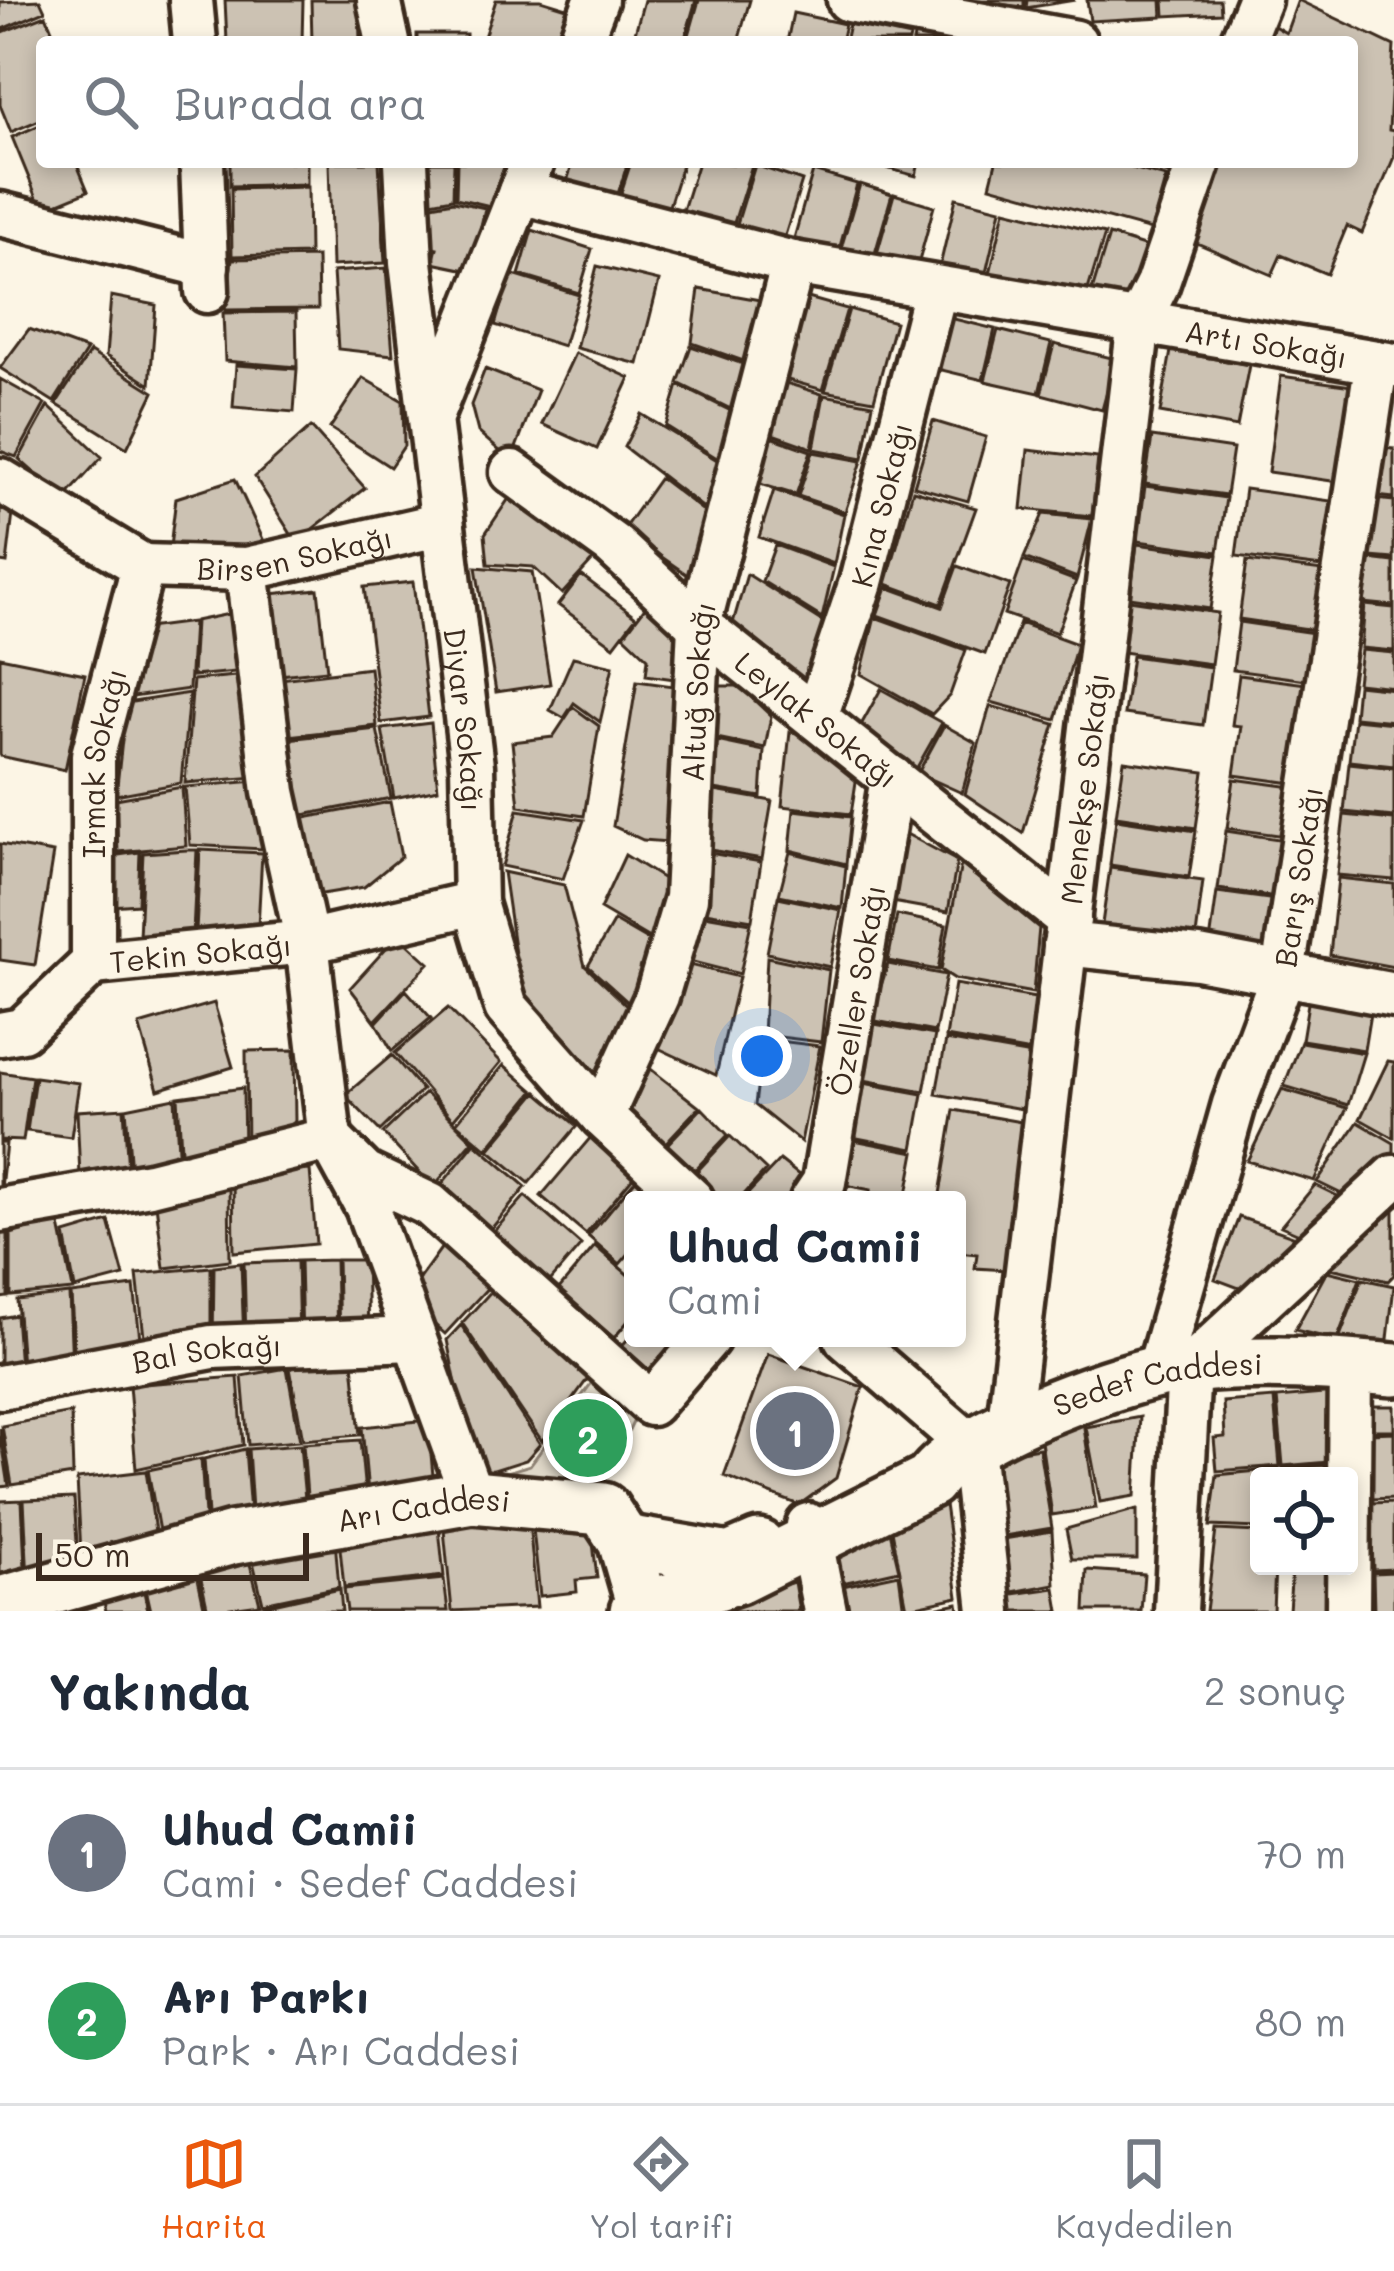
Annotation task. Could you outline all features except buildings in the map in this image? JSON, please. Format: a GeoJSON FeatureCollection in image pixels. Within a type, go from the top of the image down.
{"type":"FeatureCollection","features":[{"type":"Feature","properties":{"kind":"street"},"geometry":{"type":"LineString","coordinates":[[190,0],[194,36]]}},
{"type":"Feature","properties":{"kind":"street"},"geometry":{"type":"LineString","coordinates":[[379,0],[387,36]]}},
{"type":"Feature","properties":{"kind":"street"},"geometry":{"type":"LineString","coordinates":[[582,36],[596,0]]}},
{"type":"Feature","properties":{"kind":"street"},"geometry":{"type":"LineString","coordinates":[[849,0],[1043,36]]}},
{"type":"Feature","properties":{"kind":"street"},"geometry":{"type":"LineString","coordinates":[[1244,36],[1259,0]]}},
{"type":"Feature","properties":{"kind":"street"},"geometry":{"type":"LineString","coordinates":[[0,214],[207,279],[202,168]]}},
{"type":"Feature","properties":{"kind":"street","name":"Diyar Sokağı"},"geometry":{"type":"LineString","coordinates":[[407,168],[430,419],[472,766],[475,903],[506,1007],[602,1116],[682,1191]]}},
{"type":"Feature","properties":{"kind":"street","name":"Menekşe Sokağı"},"geometry":{"type":"LineString","coordinates":[[990,1611],[974,1446],[1067,932],[1138,321],[1157,284],[1197,168]]}},
{"type":"Feature","properties":{"kind":"street"},"geometry":{"type":"LineString","coordinates":[[430,419],[526,177]]}},
{"type":"Feature","properties":{"kind":"street","name":"Artı Sokağı"},"geometry":{"type":"LineString","coordinates":[[526,177],[793,263],[1385,366]]}},
{"type":"Feature","properties":{"kind":"street","name":"Altuğ Sokağı"},"geometry":{"type":"LineString","coordinates":[[602,1116],[657,996],[686,898],[699,625],[793,263]]}},
{"type":"Feature","properties":{"kind":"street","name":"Kına Sokağı"},"geometry":{"type":"LineString","coordinates":[[817,714],[861,582],[935,291]]}},
{"type":"Feature","properties":{"kind":"street","name":"Barış Sokağı"},"geometry":{"type":"LineString","coordinates":[[1176,1611],[1173,1370],[1234,1104],[1283,973],[1385,366]]}},
{"type":"Feature","properties":{"kind":"street","name":"Leylak Sokağı"},"geometry":{"type":"LineString","coordinates":[[512,472],[613,545],[699,625],[817,714],[1067,932]]}},
{"type":"Feature","properties":{"kind":"street"},"geometry":{"type":"LineString","coordinates":[[0,480],[143,566]]}},
{"type":"Feature","properties":{"kind":"street","name":"Birsen Sokağı"},"geometry":{"type":"LineString","coordinates":[[143,566],[247,569],[442,524]]}},
{"type":"Feature","properties":{"kind":"street","name":"Irmak Sokağı"},"geometry":{"type":"LineString","coordinates":[[93,963],[93,755],[143,566]]}},
{"type":"Feature","properties":{"kind":"street"},"geometry":{"type":"LineString","coordinates":[[247,569],[274,792],[307,942],[330,1139],[367,1207],[472,1496]]}},
{"type":"Feature","properties":{"kind":"street","name":"Özeller Sokağı"},"geometry":{"type":"LineString","coordinates":[[818,1191],[824,1182],[892,778]]}},
{"type":"Feature","properties":{"kind":"street","name":"Tekin Sokağı"},"geometry":{"type":"LineString","coordinates":[[93,963],[307,942],[475,903]]}},
{"type":"Feature","properties":{"kind":"street"},"geometry":{"type":"LineString","coordinates":[[1067,932],[1394,995]]}},
{"type":"Feature","properties":{"kind":"street"},"geometry":{"type":"LineString","coordinates":[[0,1034],[22,1030],[93,963]]}},
{"type":"Feature","properties":{"kind":"street"},"geometry":{"type":"LineString","coordinates":[[0,1210],[150,1184],[330,1139]]}},
{"type":"Feature","properties":{"kind":"street"},"geometry":{"type":"LineString","coordinates":[[330,1139],[365,1174],[430,1205],[651,1404],[700,1347]]}},
{"type":"Feature","properties":{"kind":"street"},"geometry":{"type":"LineString","coordinates":[[1173,1370],[1394,1177]]}},
{"type":"Feature","properties":{"kind":"street","name":"Bal Sokağı"},"geometry":{"type":"LineString","coordinates":[[0,1387],[212,1348],[414,1339]]}},
{"type":"Feature","properties":{"kind":"street"},"geometry":{"type":"LineString","coordinates":[[857,1347],[974,1446]]}},
{"type":"Feature","properties":{"kind":"street"},"geometry":{"type":"LineString","coordinates":[[1348,1611],[1372,1368]]}},
{"type":"Feature","properties":{"kind":"street","name":"Sedef Caddesi"},"geometry":{"type":"LineString","coordinates":[[810,1531],[729,1559],[624,1541],[641,1610],[738,1577],[922,1466],[1173,1370],[1372,1368]]}},
{"type":"Feature","properties":{"kind":"street","name":"Arı Caddesi"},"geometry":{"type":"LineString","coordinates":[[0,1603],[233,1538],[472,1496],[603,1509],[624,1541]]}},
{"type":"Feature","properties":{"kind":"street"},"geometry":{"type":"LineString","coordinates":[[810,1531],[825,1611]]}},
{"type":"Feature","properties":{"kind":"shaded area"},"geometry":{"type":"Polygon","coordinates":[[[596,1377],[639,1410],[595,1501],[494,1476],[530,1465],[596,1377]]]}},
{"type":"Feature","properties":{"kind":"place","name":"Uhud Camii"},"geometry":{"type":"Point","coordinates":[795,1431]}},
{"type":"Feature","properties":{"kind":"place","name":"Arı Parkı"},"geometry":{"type":"Point","coordinates":[588,1438]}}]}
